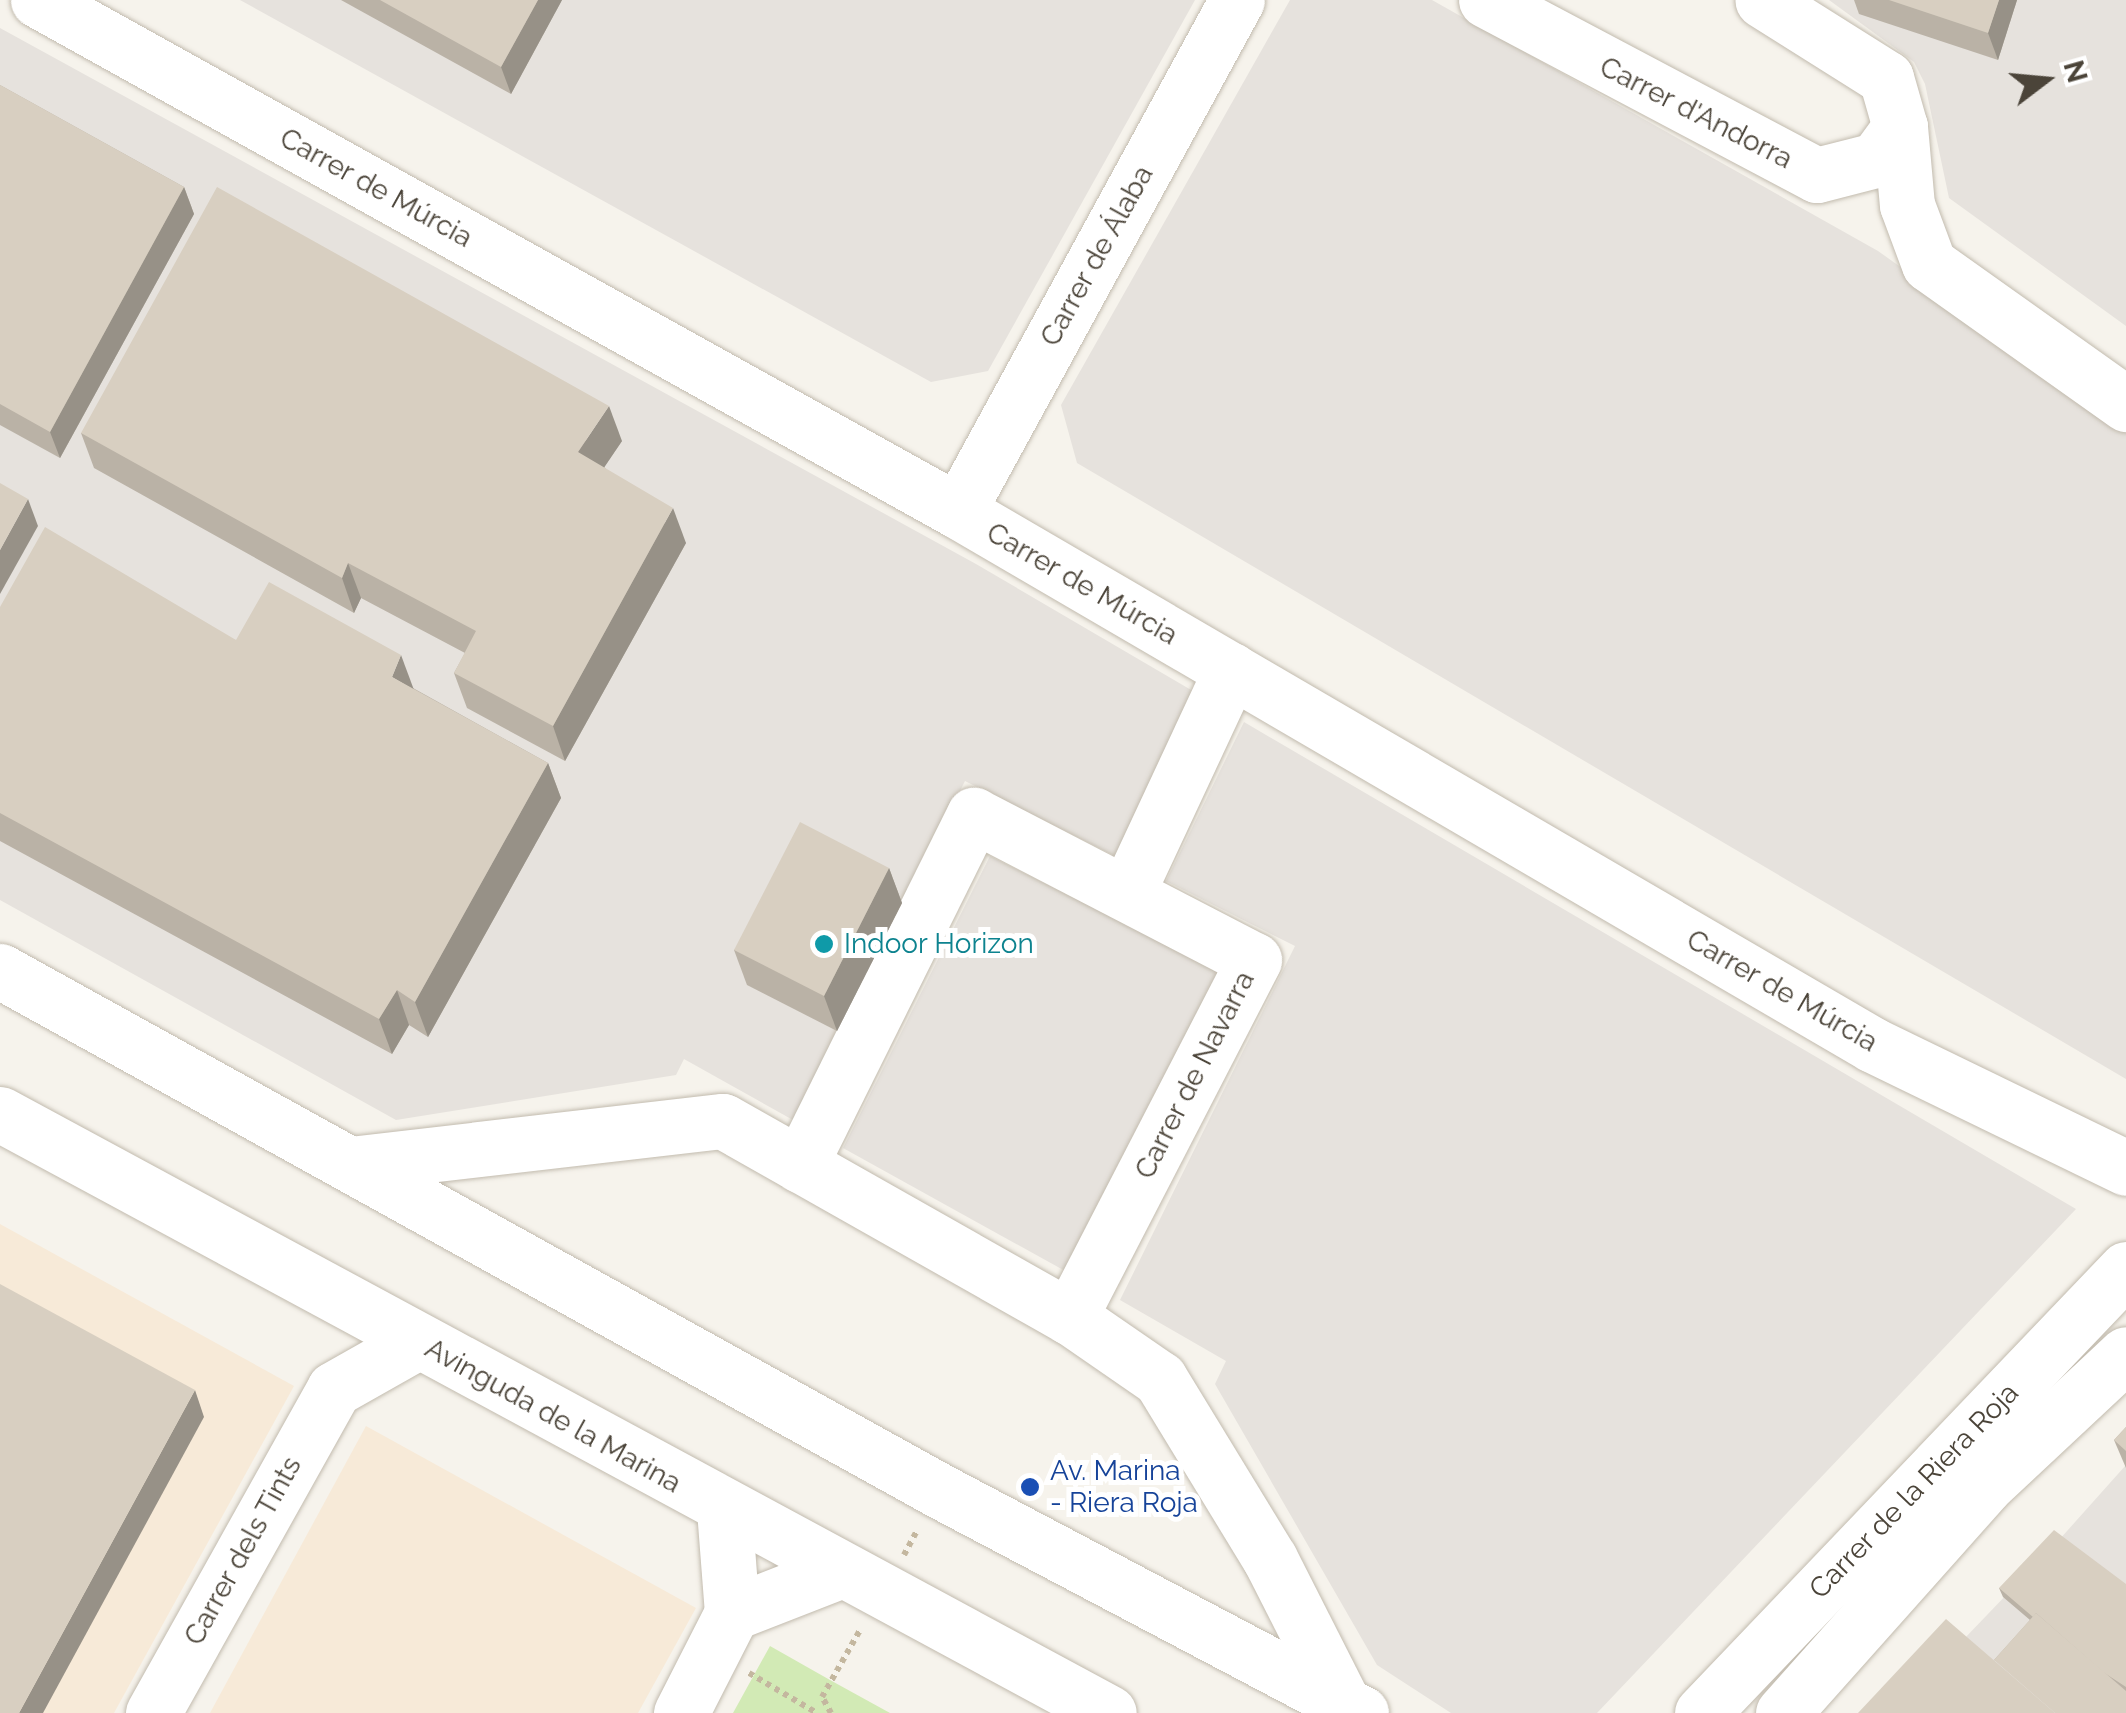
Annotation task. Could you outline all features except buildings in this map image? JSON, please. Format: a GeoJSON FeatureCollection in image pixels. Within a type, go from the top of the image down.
{"type":"FeatureCollection","features":[{"type":"Feature","properties":{"kind":"street","name":"Carrer de Múrcia"},"geometry":{"type":"LineString","coordinates":[[38,0],[958,511],[1873,1045],[2126,1168]]}},
{"type":"Feature","properties":{"kind":"street","name":"Carrer de Álaba"},"geometry":{"type":"LineString","coordinates":[[958,511],[1236,0]]}},
{"type":"Feature","properties":{"kind":"street","name":"Carrer d'Andorra"},"geometry":{"type":"LineString","coordinates":[[1486,0],[1817,175],[1876,160],[1900,126]]}},
{"type":"Feature","properties":{"kind":"street"},"geometry":{"type":"LineString","coordinates":[[1762,0],[1886,78],[1900,126],[1907,205],[1929,264],[2126,404]]}},
{"type":"Feature","properties":{"kind":"street"},"geometry":{"type":"LineString","coordinates":[[1128,891],[1232,670]]}},
{"type":"Feature","properties":{"kind":"street","name":"Carrer de Navarra"},"geometry":{"type":"LineString","coordinates":[[800,1164],[974,814],[1254,960],[1070,1318]]}},
{"type":"Feature","properties":{"kind":"street"},"geometry":{"type":"LineString","coordinates":[[0,971],[940,1490],[1352,1708]]}},
{"type":"Feature","properties":{"kind":"street","name":"Avinguda de la Marina"},"geometry":{"type":"LineString","coordinates":[[0,1114],[724,1510],[1109,1713]]}},
{"type":"Feature","properties":{"kind":"street"},"geometry":{"type":"LineString","coordinates":[[350,1164],[723,1121],[1070,1318],[1160,1379],[1270,1560],[1352,1708]]}},
{"type":"Feature","properties":{"kind":"street","name":"Carrer de la Riera Roja"},"geometry":{"type":"LineString","coordinates":[[1702,1713],[2126,1269]]}},
{"type":"Feature","properties":{"kind":"street"},"geometry":{"type":"LineString","coordinates":[[324,1291],[334,1389],[416,1342]]}},
{"type":"Feature","properties":{"kind":"street","name":"Carrer de la Riera Roja"},"geometry":{"type":"LineString","coordinates":[[1783,1713],[1986,1486],[2126,1354]]}},
{"type":"Feature","properties":{"kind":"street","name":"Carrer dels Tints"},"geometry":{"type":"LineString","coordinates":[[153,1713],[334,1389]]}},
{"type":"Feature","properties":{"kind":"street"},"geometry":{"type":"LineString","coordinates":[[681,1713],[721,1634],[724,1510]]}},
{"type":"Feature","properties":{"kind":"street"},"geometry":{"type":"LineString","coordinates":[[721,1634],[839,1571]]}},
{"type":"Feature","properties":{"kind":"path"},"geometry":{"type":"LineString","coordinates":[[721,1634],[817,1713]]}},
{"type":"Feature","properties":{"kind":"path"},"geometry":{"type":"LineString","coordinates":[[830,1680],[822,1697],[830,1713]]}},
{"type":"Feature","properties":{"kind":"shaded area"},"geometry":{"type":"Polygon","coordinates":[[[240,0],[1195,0],[988,371],[931,382],[240,0]]]}},
{"type":"Feature","properties":{"kind":"shaded area"},"geometry":{"type":"Polygon","coordinates":[[[1290,0],[1432,0],[1878,251],[2126,427],[2126,1079],[1077,463],[1061,405],[1290,0]]]}},
{"type":"Feature","properties":{"kind":"shaded area"},"geometry":{"type":"Polygon","coordinates":[[[1829,0],[2126,0],[2126,326],[1949,198],[1925,84],[1914,62],[1829,0]]]}},
{"type":"Feature","properties":{"kind":"shaded area"},"geometry":{"type":"Polygon","coordinates":[[[0,28],[976,564],[1198,694],[1117,857],[965,781],[793,1120],[684,1059],[676,1075],[396,1120],[0,900],[0,28]]]}},
{"type":"Feature","properties":{"kind":"shaded area"},"geometry":{"type":"Polygon","coordinates":[[[1244,722],[2076,1209],[1597,1713],[1451,1713],[1377,1665],[1215,1384],[1226,1361],[1120,1300],[1295,946],[1166,881],[1244,722]]]}},
{"type":"Feature","properties":{"kind":"shaded area"},"geometry":{"type":"Polygon","coordinates":[[[990,856],[1220,971],[1067,1272],[843,1148],[990,856]]]}},
{"type":"Feature","properties":{"kind":"shaded area"},"geometry":{"type":"Polygon","coordinates":[[[0,1224],[294,1386],[114,1713],[0,1713],[0,1224]]]}},
{"type":"Feature","properties":{"kind":"shaded area"},"geometry":{"type":"Polygon","coordinates":[[[366,1426],[696,1608],[638,1713],[210,1713],[366,1426]]]}},
{"type":"Feature","properties":{"kind":"shaded area"},"geometry":{"type":"Polygon","coordinates":[[[2126,1465],[2126,1713],[1893,1713],[2059,1540],[2126,1465]]]}},
{"type":"Feature","properties":{"kind":"green space"},"geometry":{"type":"Polygon","coordinates":[[[770,1646],[830,1680],[890,1713],[733,1713],[770,1646]]]}},
{"type":"Feature","properties":{"kind":"place","name":"Indoor Horizon"},"geometry":{"type":"Point","coordinates":[824,944]}},
{"type":"Feature","properties":{"kind":"place","name":"Av. Marina - Riera Roja"},"geometry":{"type":"Point","coordinates":[1030,1487]}}]}
